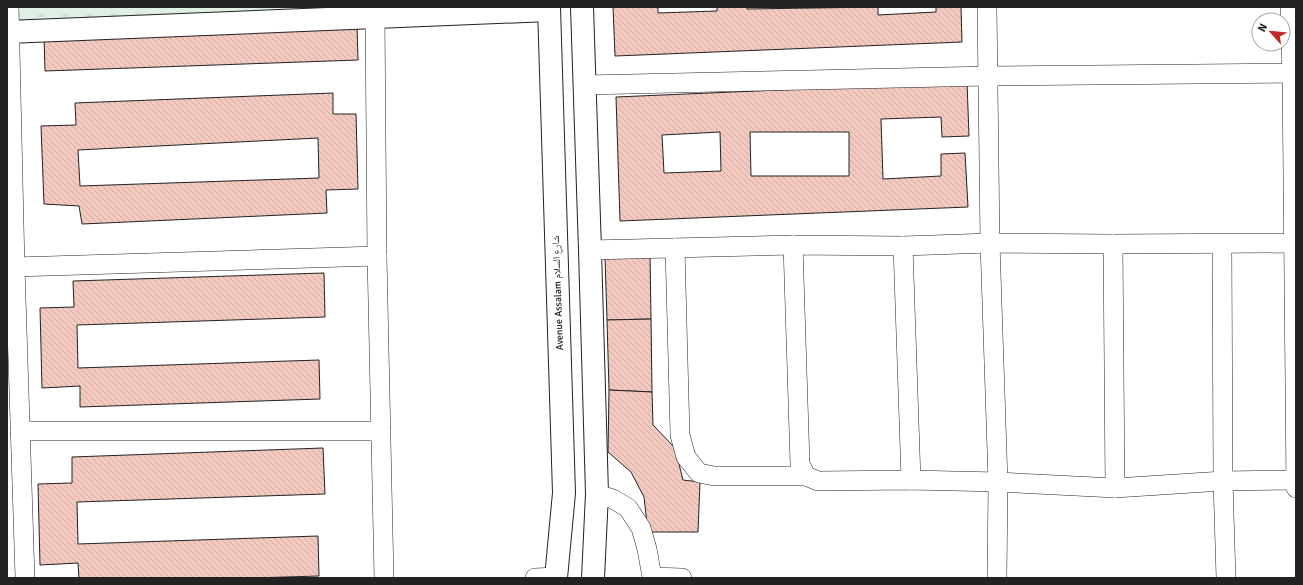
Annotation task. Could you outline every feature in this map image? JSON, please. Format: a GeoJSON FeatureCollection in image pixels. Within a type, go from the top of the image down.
{"type":"FeatureCollection","features":[{"type":"Feature","properties":{"kind":"street"},"geometry":{"type":"LineString","coordinates":[[9,7],[8,32],[11,236],[15,267],[13,405],[20,431],[25,578]]}},
{"type":"Feature","properties":{"kind":"street"},"geometry":{"type":"LineString","coordinates":[[582,7],[597,494],[593,578]]}},
{"type":"Feature","properties":{"kind":"street"},"geometry":{"type":"LineString","coordinates":[[987,7],[990,243],[998,482],[997,578]]}},
{"type":"Feature","properties":{"kind":"street"},"geometry":{"type":"LineString","coordinates":[[1290,7],[1296,488]]}},
{"type":"Feature","properties":{"kind":"street"},"geometry":{"type":"LineString","coordinates":[[8,32],[549,8]]}},
{"type":"Feature","properties":{"kind":"street","name":"Avenue Assalam شارع السلام"},"geometry":{"type":"LineString","coordinates":[[549,8],[564,493],[549,578]]}},
{"type":"Feature","properties":{"kind":"street"},"geometry":{"type":"LineString","coordinates":[[374,16],[377,256],[384,578]]}},
{"type":"Feature","properties":{"kind":"street"},"geometry":{"type":"LineString","coordinates":[[585,85],[989,76],[1292,73]]}},
{"type":"Feature","properties":{"kind":"street"},"geometry":{"type":"LineString","coordinates":[[590,250],[793,245],[902,246],[990,243],[1294,243]]}},
{"type":"Feature","properties":{"kind":"street"},"geometry":{"type":"LineString","coordinates":[[1113,244],[1115,488]]}},
{"type":"Feature","properties":{"kind":"street"},"geometry":{"type":"LineString","coordinates":[[1222,244],[1223,481],[1226,578]]}},
{"type":"Feature","properties":{"kind":"street"},"geometry":{"type":"LineString","coordinates":[[793,245],[800,464],[806,476]]}},
{"type":"Feature","properties":{"kind":"street"},"geometry":{"type":"LineString","coordinates":[[902,246],[911,480]]}},
{"type":"Feature","properties":{"kind":"street"},"geometry":{"type":"LineString","coordinates":[[675,248],[680,435],[686,457],[699,473],[714,476],[806,476],[818,482],[911,480],[998,482],[1115,488],[1223,481],[1296,480]]}},
{"type":"Feature","properties":{"kind":"street"},"geometry":{"type":"LineString","coordinates":[[15,267],[377,256]]}},
{"type":"Feature","properties":{"kind":"street"},"geometry":{"type":"LineString","coordinates":[[20,431],[381,431]]}},
{"type":"Feature","properties":{"kind":"street"},"geometry":{"type":"LineString","coordinates":[[597,494],[613,499],[628,508],[641,528],[647,549],[652,578],[682,578]]}},
{"type":"Feature","properties":{"kind":"green space"},"geometry":{"type":"Polygon","coordinates":[[[7,7],[549,7],[7,27],[7,7]]]}},
{"type":"Feature","properties":{"kind":"building"},"geometry":{"type":"Polygon","coordinates":[[[613,7],[658,7],[658,13],[717,11],[717,7],[747,7],[747,9],[878,7],[878,15],[936,12],[936,7],[961,7],[962,42],[615,56],[613,7]]]}},
{"type":"Feature","properties":{"kind":"building"},"geometry":{"type":"Polygon","coordinates":[[[357,25],[358,60],[45,71],[44,36],[357,25]]]}},
{"type":"Feature","properties":{"kind":"building"},"geometry":{"type":"Polygon","coordinates":[[[967,82],[969,136],[942,137],[941,117],[881,119],[883,179],[941,176],[941,154],[965,153],[968,207],[620,221],[616,97],[967,82]],[[720,132],[662,135],[664,173],[721,171],[720,132]],[[750,132],[751,176],[849,176],[849,132],[750,132]]]}},
{"type":"Feature","properties":{"kind":"building"},"geometry":{"type":"Polygon","coordinates":[[[333,93],[333,114],[356,114],[358,189],[326,190],[327,213],[82,224],[79,206],[44,204],[41,126],[76,125],[75,103],[333,93]],[[318,138],[78,150],[80,186],[319,178],[318,138]]]}},
{"type":"Feature","properties":{"kind":"building"},"geometry":{"type":"Polygon","coordinates":[[[650,255],[651,319],[607,320],[605,257],[650,255]]]}},
{"type":"Feature","properties":{"kind":"building"},"geometry":{"type":"Polygon","coordinates":[[[324,273],[325,317],[77,325],[78,368],[319,360],[320,399],[80,407],[80,386],[42,388],[40,308],[74,307],[73,281],[324,273]]]}},
{"type":"Feature","properties":{"kind":"building"},"geometry":{"type":"Polygon","coordinates":[[[651,319],[652,392],[609,390],[607,320],[651,319]]]}},
{"type":"Feature","properties":{"kind":"building"},"geometry":{"type":"Polygon","coordinates":[[[609,390],[652,392],[653,425],[675,448],[683,480],[700,482],[698,532],[648,532],[644,497],[631,472],[608,452],[609,390]]]}},
{"type":"Feature","properties":{"kind":"building"},"geometry":{"type":"Polygon","coordinates":[[[323,448],[325,494],[77,502],[78,544],[318,536],[319,576],[252,578],[79,578],[78,563],[40,565],[38,484],[72,483],[72,457],[323,448]]]}}]}
